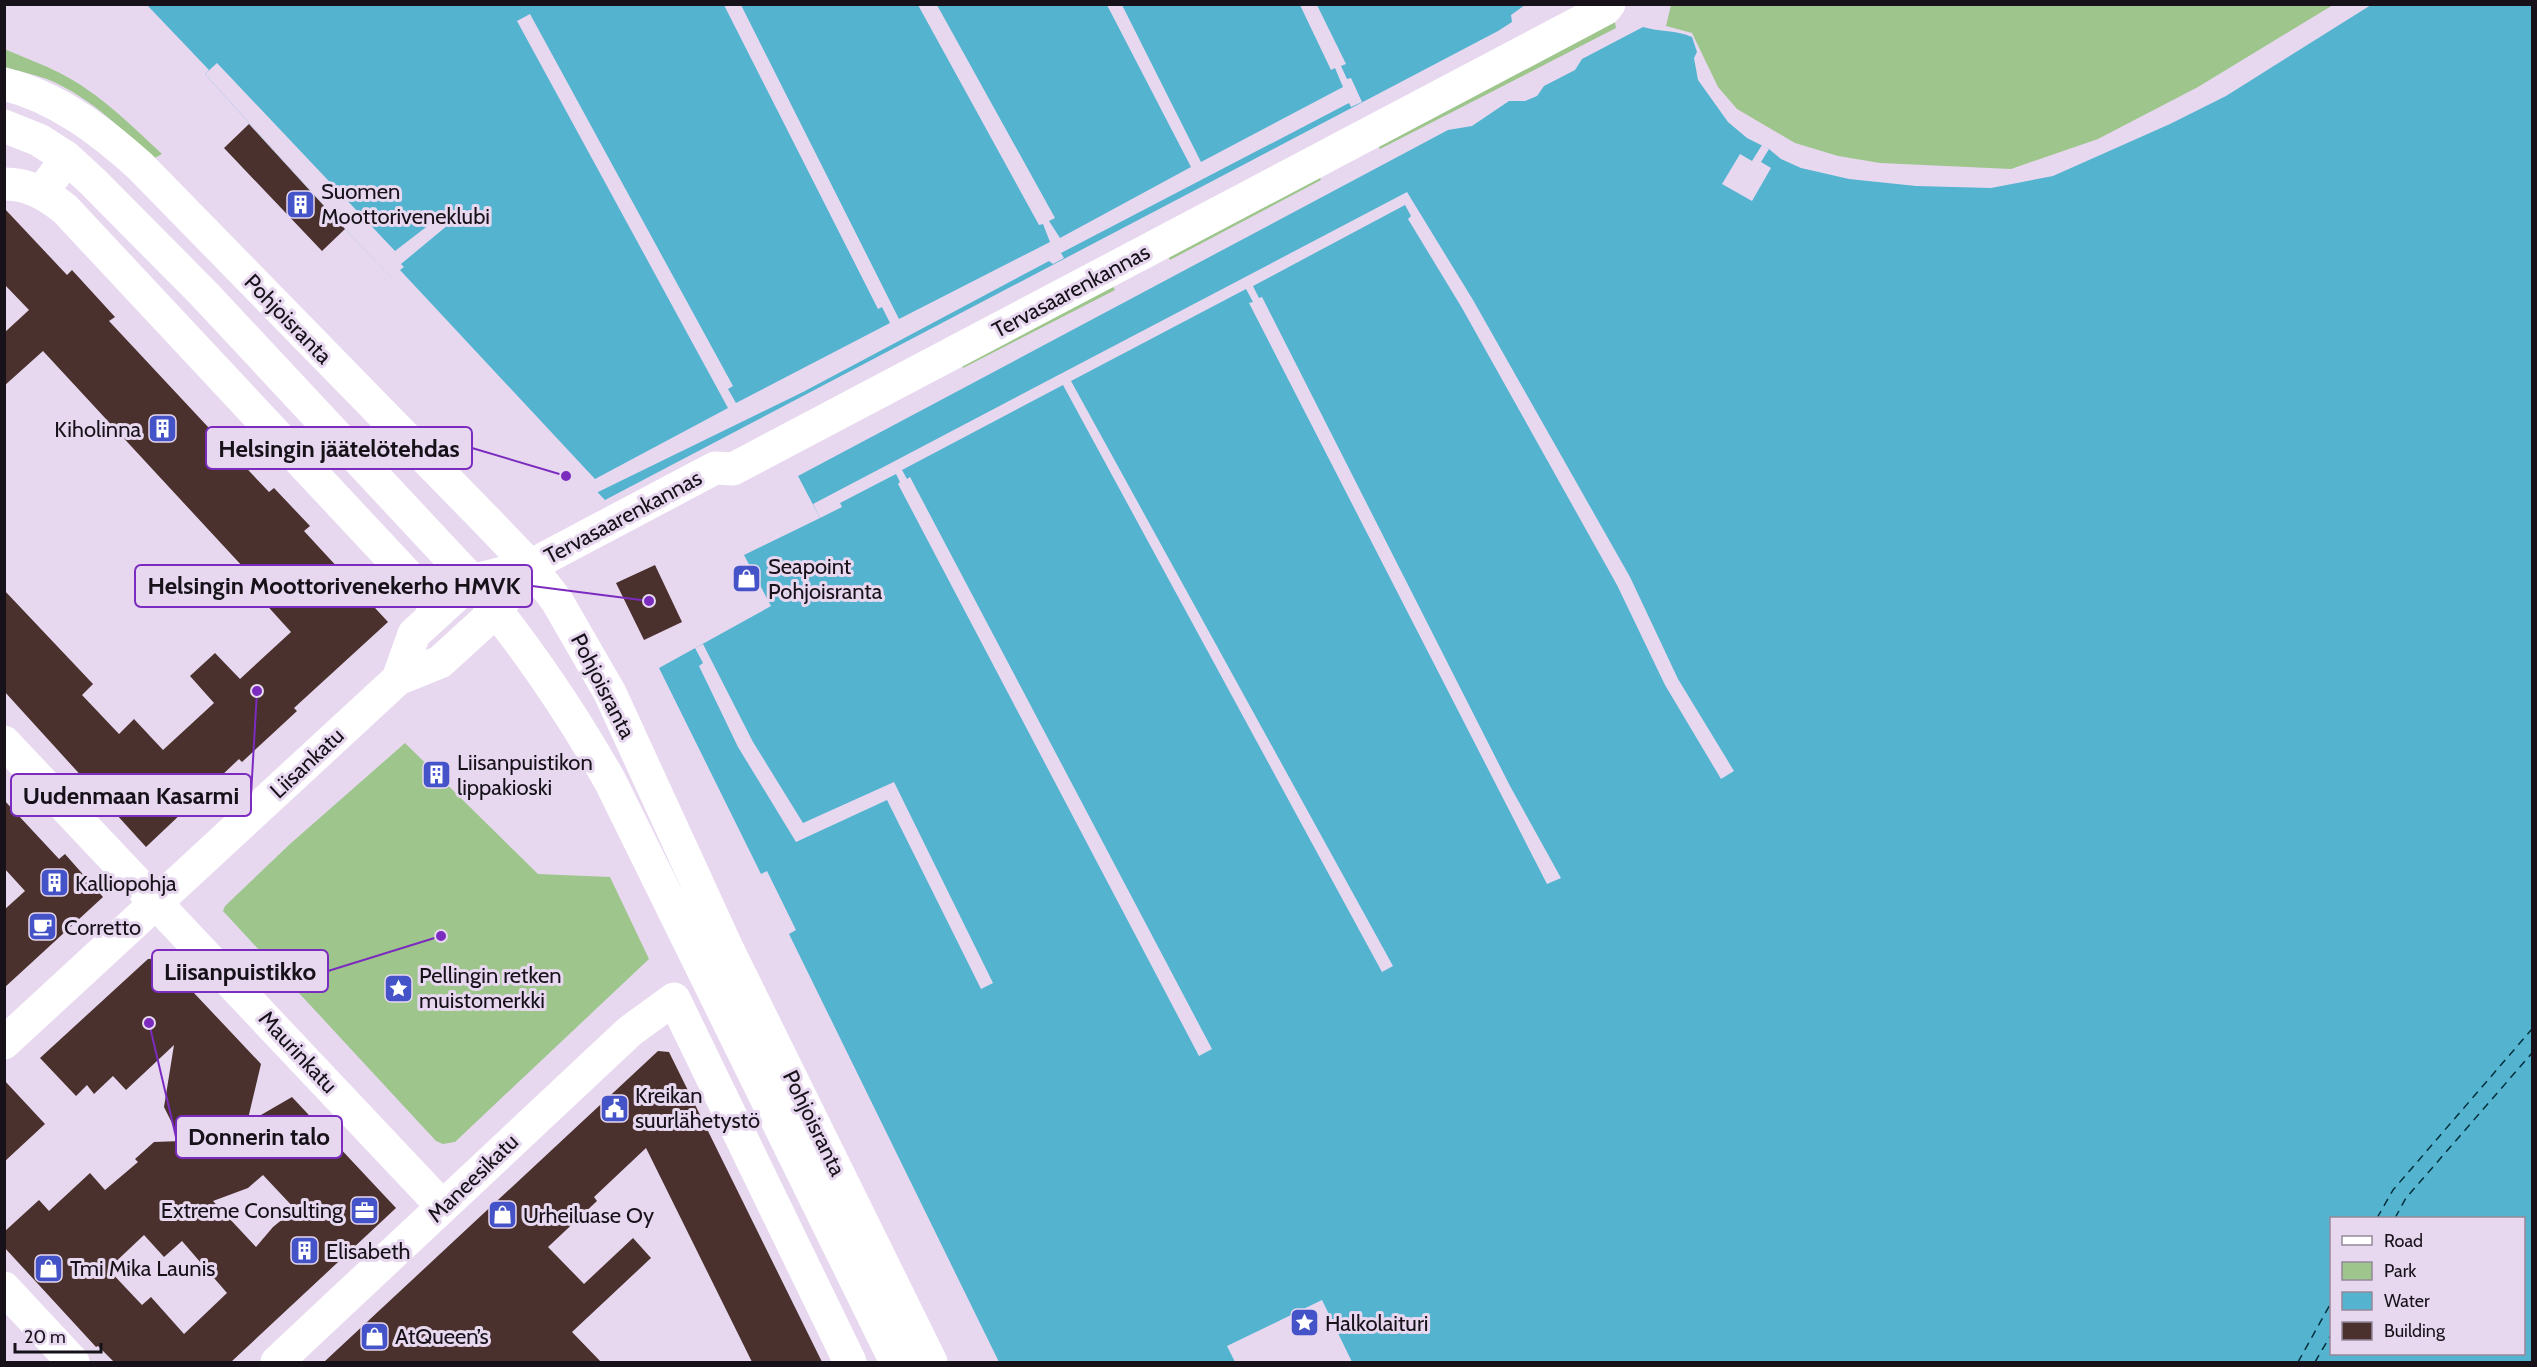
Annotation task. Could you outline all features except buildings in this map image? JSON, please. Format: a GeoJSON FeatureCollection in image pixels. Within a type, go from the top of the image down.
{"type":"FeatureCollection","features":[{"type":"Feature","properties":{"kind":"street","name":"Tervasaarenkannas"},"geometry":{"type":"LineString","coordinates":[[530,566],[715,468],[733,469],[1342,150],[1605,9],[1609,4]]}},
{"type":"Feature","properties":{"kind":"street","name":"Pohjoisranta"},"geometry":{"type":"LineString","coordinates":[[4,84],[73,113],[99,131],[140,166],[530,566],[572,625],[610,693],[727,948],[932,1362]]}},
{"type":"Feature","properties":{"kind":"street","name":"Pohjoisranta"},"geometry":{"type":"LineString","coordinates":[[4,126],[20,130],[67,158],[204,294],[472,581],[547,676],[610,781],[896,1362]]}},
{"type":"Feature","properties":{"kind":"street"},"geometry":{"type":"LineString","coordinates":[[42,192],[67,158]]}},
{"type":"Feature","properties":{"kind":"street"},"geometry":{"type":"LineString","coordinates":[[4,184],[17,184],[42,192],[65,209],[440,610]]}},
{"type":"Feature","properties":{"kind":"street","name":"Liisankatu"},"geometry":{"type":"LineString","coordinates":[[398,679],[414,634],[472,581],[530,566]]}},
{"type":"Feature","properties":{"kind":"street","name":"Liisankatu"},"geometry":{"type":"LineString","coordinates":[[4,1043],[398,679],[440,662],[496,610],[530,566]]}},
{"type":"Feature","properties":{"kind":"street","name":"Maurinkatu"},"geometry":{"type":"LineString","coordinates":[[4,742],[442,1206]]}},
{"type":"Feature","properties":{"kind":"street","name":"Maneesikatu"},"geometry":{"type":"LineString","coordinates":[[277,1362],[634,1027],[674,999],[850,1362]]}},
{"type":"Feature","properties":{"kind":"street"},"geometry":{"type":"LineString","coordinates":[[4,1288],[73,1362]]}},
{"type":"Feature","properties":{"kind":"green space"},"geometry":{"type":"Polygon","coordinates":[[[1671,4],[2333,5],[2198,87],[2098,139],[2011,169],[1880,163],[1838,156],[1795,143],[1737,109],[1718,87],[1692,33],[1666,26],[1671,4]]]}},
{"type":"Feature","properties":{"kind":"green space"},"geometry":{"type":"Polygon","coordinates":[[[1613,13],[1616,28],[1380,149],[1375,139],[1613,13]]]}},
{"type":"Feature","properties":{"kind":"green space"},"geometry":{"type":"Polygon","coordinates":[[[4,49],[60,73],[88,90],[114,110],[162,154],[149,161],[119,127],[80,97],[36,75],[5,67],[4,49]]]}},
{"type":"Feature","properties":{"kind":"green space"},"geometry":{"type":"Polygon","coordinates":[[[1317,171],[1321,180],[1170,260],[1165,251],[1317,171]]]}},
{"type":"Feature","properties":{"kind":"green space"},"geometry":{"type":"Polygon","coordinates":[[[1110,281],[1115,290],[963,368],[959,360],[1110,281]]]}},
{"type":"Feature","properties":{"kind":"green space"},"geometry":{"type":"Polygon","coordinates":[[[405,743],[538,874],[610,877],[649,959],[455,1142],[443,1144],[436,1141],[223,911],[225,906],[290,844],[405,743]]]}},
{"type":"Feature","properties":{"kind":"water"},"geometry":{"type":"Polygon","coordinates":[[[147,5],[1525,5],[1511,15],[1512,22],[1498,31],[605,500],[345,229],[205,74],[209,70],[147,5]]]}},
{"type":"Feature","properties":{"kind":"water"},"geometry":{"type":"Polygon","coordinates":[[[2371,5],[2532,5],[2532,1362],[999,1362],[789,934],[796,930],[767,871],[761,874],[659,668],[771,606],[744,555],[820,518],[798,476],[1448,130],[1472,126],[1509,101],[1525,101],[1537,96],[1544,86],[1575,70],[1582,59],[1643,27],[1692,37],[1697,52],[1694,58],[1698,80],[1728,122],[1747,138],[1769,149],[1781,159],[1801,168],[1849,179],[1916,186],[1991,188],[2053,176],[2170,124],[2226,96],[2371,5]]]}},
{"type":"Feature","properties":{"kind":"pier"},"geometry":{"type":"Polygon","coordinates":[[[724,5],[741,5],[899,319],[1050,242],[1043,224],[1039,225],[918,5],[937,5],[1055,218],[1049,221],[1060,238],[1191,167],[1107,5],[1122,5],[1201,162],[1343,87],[1335,68],[1331,70],[1300,5],[1317,5],[1346,64],[1341,66],[1347,79],[1351,78],[1362,102],[1351,107],[1349,103],[1061,253],[1064,258],[1053,264],[1049,261],[803,392],[596,493],[345,229],[205,74],[217,63],[395,251],[447,211],[454,220],[401,264],[404,267],[400,270],[595,479],[728,408],[517,21],[530,14],[733,386],[728,389],[736,403],[890,323],[882,307],[878,309],[724,5]]]}},
{"type":"Feature","properties":{"kind":"pier"},"geometry":{"type":"Polygon","coordinates":[[[1762,145],[1769,149],[1761,162],[1771,168],[1752,201],[1722,184],[1740,154],[1752,161],[1762,145]]]}},
{"type":"Feature","properties":{"kind":"pier"},"geometry":{"type":"Polygon","coordinates":[[[1407,192],[1473,300],[1630,577],[1678,679],[1734,771],[1721,779],[1665,685],[1617,585],[1462,308],[1408,219],[1411,216],[1405,205],[1253,286],[1259,298],[1262,297],[1510,786],[1561,878],[1547,884],[1249,303],[1253,302],[1246,289],[1071,381],[1393,966],[1382,972],[1063,385],[902,470],[907,479],[910,477],[1212,1049],[1199,1056],[898,484],[900,482],[896,474],[840,503],[842,507],[820,518],[813,504],[1407,192]]]}},
{"type":"Feature","properties":{"kind":"pier"},"geometry":{"type":"Polygon","coordinates":[[[703,644],[753,742],[803,823],[894,782],[993,983],[981,989],[887,800],[796,842],[738,747],[699,666],[703,663],[695,648],[703,644]]]}},
{"type":"Feature","properties":{"kind":"pier","name":"Halkolaituri"},"geometry":{"type":"Polygon","coordinates":[[[1322,1300],[1352,1362],[1235,1362],[1227,1346],[1322,1300]]]}},
{"type":"Feature","properties":{"kind":"ferry route"},"geometry":{"type":"LineString","coordinates":[[2378,1217],[2393,1190],[2532,1029]]}},
{"type":"Feature","properties":{"kind":"ferry route"},"geometry":{"type":"LineString","coordinates":[[2396,1217],[2406,1198],[2532,1053]]}},
{"type":"Feature","properties":{"kind":"ferry route"},"geometry":{"type":"LineString","coordinates":[[2298,1362],[2330,1305]]}},
{"type":"Feature","properties":{"kind":"ferry route"},"geometry":{"type":"LineString","coordinates":[[2315,1362],[2330,1336]]}},
{"type":"Feature","properties":{"kind":"place","name":"Suomen Moottoriveneklubi"},"geometry":{"type":"Point","coordinates":[300,204]}},
{"type":"Feature","properties":{"kind":"place","name":"Kiholinna"},"geometry":{"type":"Point","coordinates":[162,429]}},
{"type":"Feature","properties":{"kind":"place","name":"Helsingin jäätelötehdas"},"geometry":{"type":"Point","coordinates":[566,476]}},
{"type":"Feature","properties":{"kind":"place","name":"Seapoint Pohjoisranta"},"geometry":{"type":"Point","coordinates":[747,579]}},
{"type":"Feature","properties":{"kind":"place","name":"Helsingin Moottorivenekerho HMVK"},"geometry":{"type":"Point","coordinates":[649,601]}},
{"type":"Feature","properties":{"kind":"place","name":"Uudenmaan Kasarmi"},"geometry":{"type":"Point","coordinates":[257,691]}},
{"type":"Feature","properties":{"kind":"place","name":"Liisanpuistikon lippakioski"},"geometry":{"type":"Point","coordinates":[436,775]}},
{"type":"Feature","properties":{"kind":"place","name":"Kalliopohja"},"geometry":{"type":"Point","coordinates":[54,883]}},
{"type":"Feature","properties":{"kind":"place","name":"Corretto"},"geometry":{"type":"Point","coordinates":[43,927]}},
{"type":"Feature","properties":{"kind":"place","name":"Liisanpuistikko"},"geometry":{"type":"Point","coordinates":[441,936]}},
{"type":"Feature","properties":{"kind":"place","name":"Pellingin retken muistomerkki"},"geometry":{"type":"Point","coordinates":[398,988]}},
{"type":"Feature","properties":{"kind":"place","name":"Donnerin talo"},"geometry":{"type":"Point","coordinates":[149,1023]}},
{"type":"Feature","properties":{"kind":"place","name":"Kreikan suurlähetystö"},"geometry":{"type":"Point","coordinates":[614,1108]}},
{"type":"Feature","properties":{"kind":"place","name":"Extreme Consulting"},"geometry":{"type":"Point","coordinates":[364,1210]}},
{"type":"Feature","properties":{"kind":"place","name":"Urheiluase Oy"},"geometry":{"type":"Point","coordinates":[502,1215]}},
{"type":"Feature","properties":{"kind":"place","name":"Elisabeth"},"geometry":{"type":"Point","coordinates":[305,1251]}},
{"type":"Feature","properties":{"kind":"place","name":"Tmi Mika Launis"},"geometry":{"type":"Point","coordinates":[49,1268]}},
{"type":"Feature","properties":{"kind":"place","name":"Halkolaituri"},"geometry":{"type":"Point","coordinates":[1304,1323]}},
{"type":"Feature","properties":{"kind":"place","name":"AtQueen’s"},"geometry":{"type":"Point","coordinates":[374,1336]}}]}
